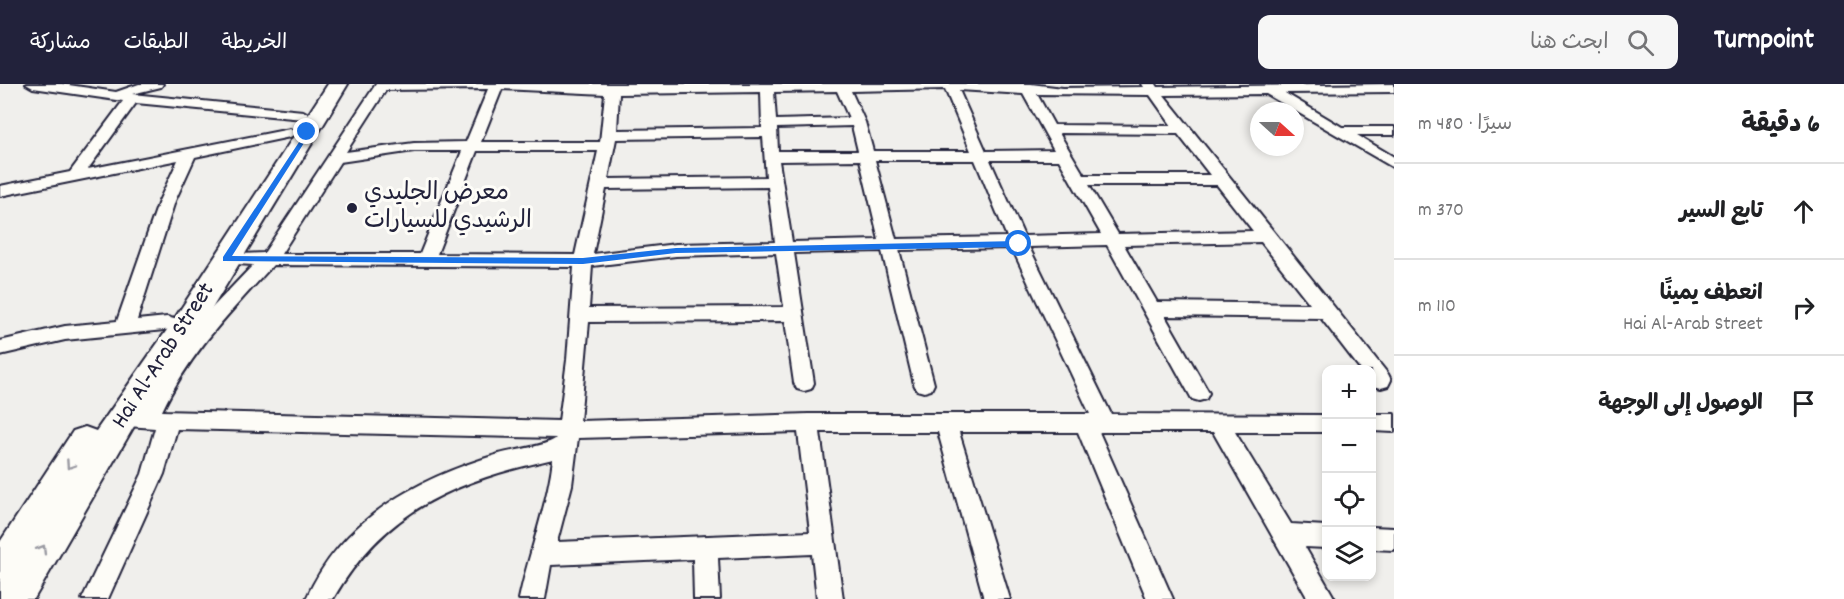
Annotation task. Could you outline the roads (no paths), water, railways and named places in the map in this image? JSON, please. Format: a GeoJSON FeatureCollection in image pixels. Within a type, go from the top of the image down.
{"type":"FeatureCollection","features":[{"type":"Feature","properties":{"kind":"main road","name":"Hai Al-Arab Street"},"geometry":{"type":"LineString","coordinates":[[12,599],[145,420],[180,335],[315,104]]}},
{"type":"Feature","properties":{"kind":"main road","name":"Hai Al-Arab Street"},"geometry":{"type":"LineString","coordinates":[[0,575],[72,461],[315,104]]}},
{"type":"Feature","properties":{"kind":"street"},"geometry":{"type":"LineString","coordinates":[[33,84],[132,99],[315,104]]}},
{"type":"Feature","properties":{"kind":"street"},"geometry":{"type":"LineString","coordinates":[[105,95],[156,84]]}},
{"type":"Feature","properties":{"kind":"street"},"geometry":{"type":"LineString","coordinates":[[426,261],[497,84]]}},
{"type":"Feature","properties":{"kind":"street"},"geometry":{"type":"LineString","coordinates":[[95,599],[153,474],[145,420],[155,398],[184,354],[269,259],[383,85],[497,84],[613,87],[950,84],[1026,87],[1331,86],[1394,88]]}},
{"type":"Feature","properties":{"kind":"street"},"geometry":{"type":"LineString","coordinates":[[950,84],[1095,423],[1160,599]]}},
{"type":"Feature","properties":{"kind":"street"},"geometry":{"type":"LineString","coordinates":[[842,85],[858,122],[924,384]]}},
{"type":"Feature","properties":{"kind":"street"},"geometry":{"type":"LineString","coordinates":[[767,86],[771,156],[796,314],[804,383]]}},
{"type":"Feature","properties":{"kind":"street"},"geometry":{"type":"LineString","coordinates":[[1264,86],[1394,163]]}},
{"type":"Feature","properties":{"kind":"street"},"geometry":{"type":"LineString","coordinates":[[532,599],[541,554],[561,485],[581,315],[583,261],[608,140],[613,87]]}},
{"type":"Feature","properties":{"kind":"street"},"geometry":{"type":"LineString","coordinates":[[1026,87],[1199,393]]}},
{"type":"Feature","properties":{"kind":"street"},"geometry":{"type":"LineString","coordinates":[[1152,87],[1182,130],[1381,380]]}},
{"type":"Feature","properties":{"kind":"street"},"geometry":{"type":"LineString","coordinates":[[75,176],[132,99]]}},
{"type":"Feature","properties":{"kind":"street"},"geometry":{"type":"LineString","coordinates":[[0,191],[189,153],[315,104]]}},
{"type":"Feature","properties":{"kind":"street"},"geometry":{"type":"LineString","coordinates":[[336,158],[397,148],[608,140],[858,122]]}},
{"type":"Feature","properties":{"kind":"street"},"geometry":{"type":"LineString","coordinates":[[1051,129],[1182,130]]}},
{"type":"Feature","properties":{"kind":"street"},"geometry":{"type":"LineString","coordinates":[[1337,131],[1394,131]]}},
{"type":"Feature","properties":{"kind":"street"},"geometry":{"type":"LineString","coordinates":[[125,327],[167,201],[189,153]]}},
{"type":"Feature","properties":{"kind":"street"},"geometry":{"type":"LineString","coordinates":[[771,156],[1066,155]]}},
{"type":"Feature","properties":{"kind":"street"},"geometry":{"type":"LineString","coordinates":[[1078,180],[1222,180]]}},
{"type":"Feature","properties":{"kind":"street"},"geometry":{"type":"LineString","coordinates":[[599,184],[776,182]]}},
{"type":"Feature","properties":{"kind":"street"},"geometry":{"type":"LineString","coordinates":[[226,259],[583,261],[676,250],[889,244],[1019,244],[1267,236]]}},
{"type":"Feature","properties":{"kind":"street"},"geometry":{"type":"LineString","coordinates":[[1151,309],[1325,311]]}},
{"type":"Feature","properties":{"kind":"street"},"geometry":{"type":"LineString","coordinates":[[581,315],[796,314]]}},
{"type":"Feature","properties":{"kind":"street"},"geometry":{"type":"LineString","coordinates":[[0,348],[65,333],[167,324]]}},
{"type":"Feature","properties":{"kind":"street"},"geometry":{"type":"LineString","coordinates":[[145,420],[568,438],[808,423],[1322,423]]}},
{"type":"Feature","properties":{"kind":"street"},"geometry":{"type":"LineString","coordinates":[[808,423],[830,599]]}},
{"type":"Feature","properties":{"kind":"street"},"geometry":{"type":"LineString","coordinates":[[946,423],[997,599]]}},
{"type":"Feature","properties":{"kind":"street"},"geometry":{"type":"LineString","coordinates":[[1219,423],[1322,599]]}},
{"type":"Feature","properties":{"kind":"street"},"geometry":{"type":"LineString","coordinates":[[1376,423],[1394,423]]}},
{"type":"Feature","properties":{"kind":"street"},"geometry":{"type":"LineString","coordinates":[[319,599],[348,553],[386,515],[449,478],[568,438]]}},
{"type":"Feature","properties":{"kind":"street"},"geometry":{"type":"LineString","coordinates":[[1285,535],[1322,537]]}},
{"type":"Feature","properties":{"kind":"street"},"geometry":{"type":"LineString","coordinates":[[1376,538],[1394,539]]}},
{"type":"Feature","properties":{"kind":"street"},"geometry":{"type":"LineString","coordinates":[[541,554],[822,543]]}},
{"type":"Feature","properties":{"kind":"street"},"geometry":{"type":"LineString","coordinates":[[705,548],[707,599]]}},
{"type":"Feature","properties":{"kind":"place","name":"معرض الجليدي الرشيدي للسيارات"},"geometry":{"type":"Point","coordinates":[352,208]}}]}
